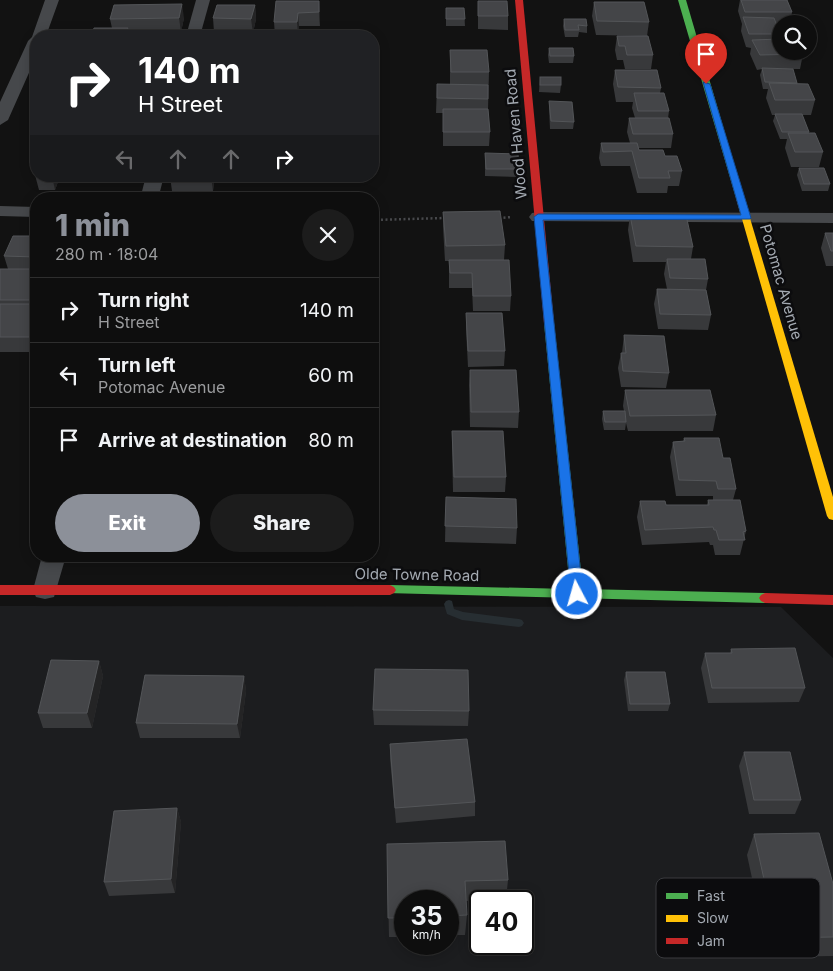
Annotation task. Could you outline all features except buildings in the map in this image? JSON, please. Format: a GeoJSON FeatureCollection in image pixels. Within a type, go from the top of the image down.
{"type":"FeatureCollection","features":[{"type":"Feature","properties":{"kind":"street"},"geometry":{"type":"LineString","coordinates":[[41,30],[52,0]]}},
{"type":"Feature","properties":{"kind":"street"},"geometry":{"type":"LineString","coordinates":[[196,30],[203,0]]}},
{"type":"Feature","properties":{"kind":"street","name":"Wood Haven Road"},"geometry":{"type":"LineString","coordinates":[[520,0],[538,217],[577,594]]}},
{"type":"Feature","properties":{"kind":"street","name":"Potomac Avenue"},"geometry":{"type":"LineString","coordinates":[[682,0],[833,516]]}},
{"type":"Feature","properties":{"kind":"street"},"geometry":{"type":"LineString","coordinates":[[0,120],[30,54]]}},
{"type":"Feature","properties":{"kind":"street"},"geometry":{"type":"LineString","coordinates":[[0,211],[30,212]]}},
{"type":"Feature","properties":{"kind":"street"},"geometry":{"type":"LineString","coordinates":[[538,217],[833,218]]}},
{"type":"Feature","properties":{"kind":"street"},"geometry":{"type":"LineString","coordinates":[[45,590],[52,562]]}},
{"type":"Feature","properties":{"kind":"street","name":"Olde Towne Road"},"geometry":{"type":"LineString","coordinates":[[0,590],[445,590],[833,600]]}},
{"type":"Feature","properties":{"kind":"path"},"geometry":{"type":"LineString","coordinates":[[489,218],[538,217]]}},
{"type":"Feature","properties":{"kind":"path"},"geometry":{"type":"LineString","coordinates":[[379,220],[450,218]]}},
{"type":"Feature","properties":{"kind":"shaded area"},"geometry":{"type":"Polygon","coordinates":[[[0,606],[781,607],[833,658],[833,971],[0,971],[0,606]]]}},
{"type":"Feature","properties":{"kind":"waterway"},"geometry":{"type":"LineString","coordinates":[[449,604],[450,611],[462,616],[519,623]]}},
{"type":"Feature","properties":{"kind":"traffic: fast"},"geometry":{"type":"LineString","coordinates":[[682,0],[740,198]]}},
{"type":"Feature","properties":{"kind":"traffic: fast"},"geometry":{"type":"LineString","coordinates":[[549,323],[577,594]]}},
{"type":"Feature","properties":{"kind":"traffic: fast"},"geometry":{"type":"LineString","coordinates":[[390,590],[765,598]]}},
{"type":"Feature","properties":{"kind":"traffic: slow"},"geometry":{"type":"LineString","coordinates":[[740,198],[833,516]]}},
{"type":"Feature","properties":{"kind":"traffic: jam"},"geometry":{"type":"LineString","coordinates":[[519,0],[549,323]]}},
{"type":"Feature","properties":{"kind":"traffic: jam"},"geometry":{"type":"LineString","coordinates":[[0,590],[390,590]]}},
{"type":"Feature","properties":{"kind":"traffic: jam"},"geometry":{"type":"LineString","coordinates":[[765,598],[833,600]]}},
{"type":"Feature","properties":{"kind":"route"},"geometry":{"type":"LineString","coordinates":[[577,594],[538,217],[746,218],[706,84]]}}]}
